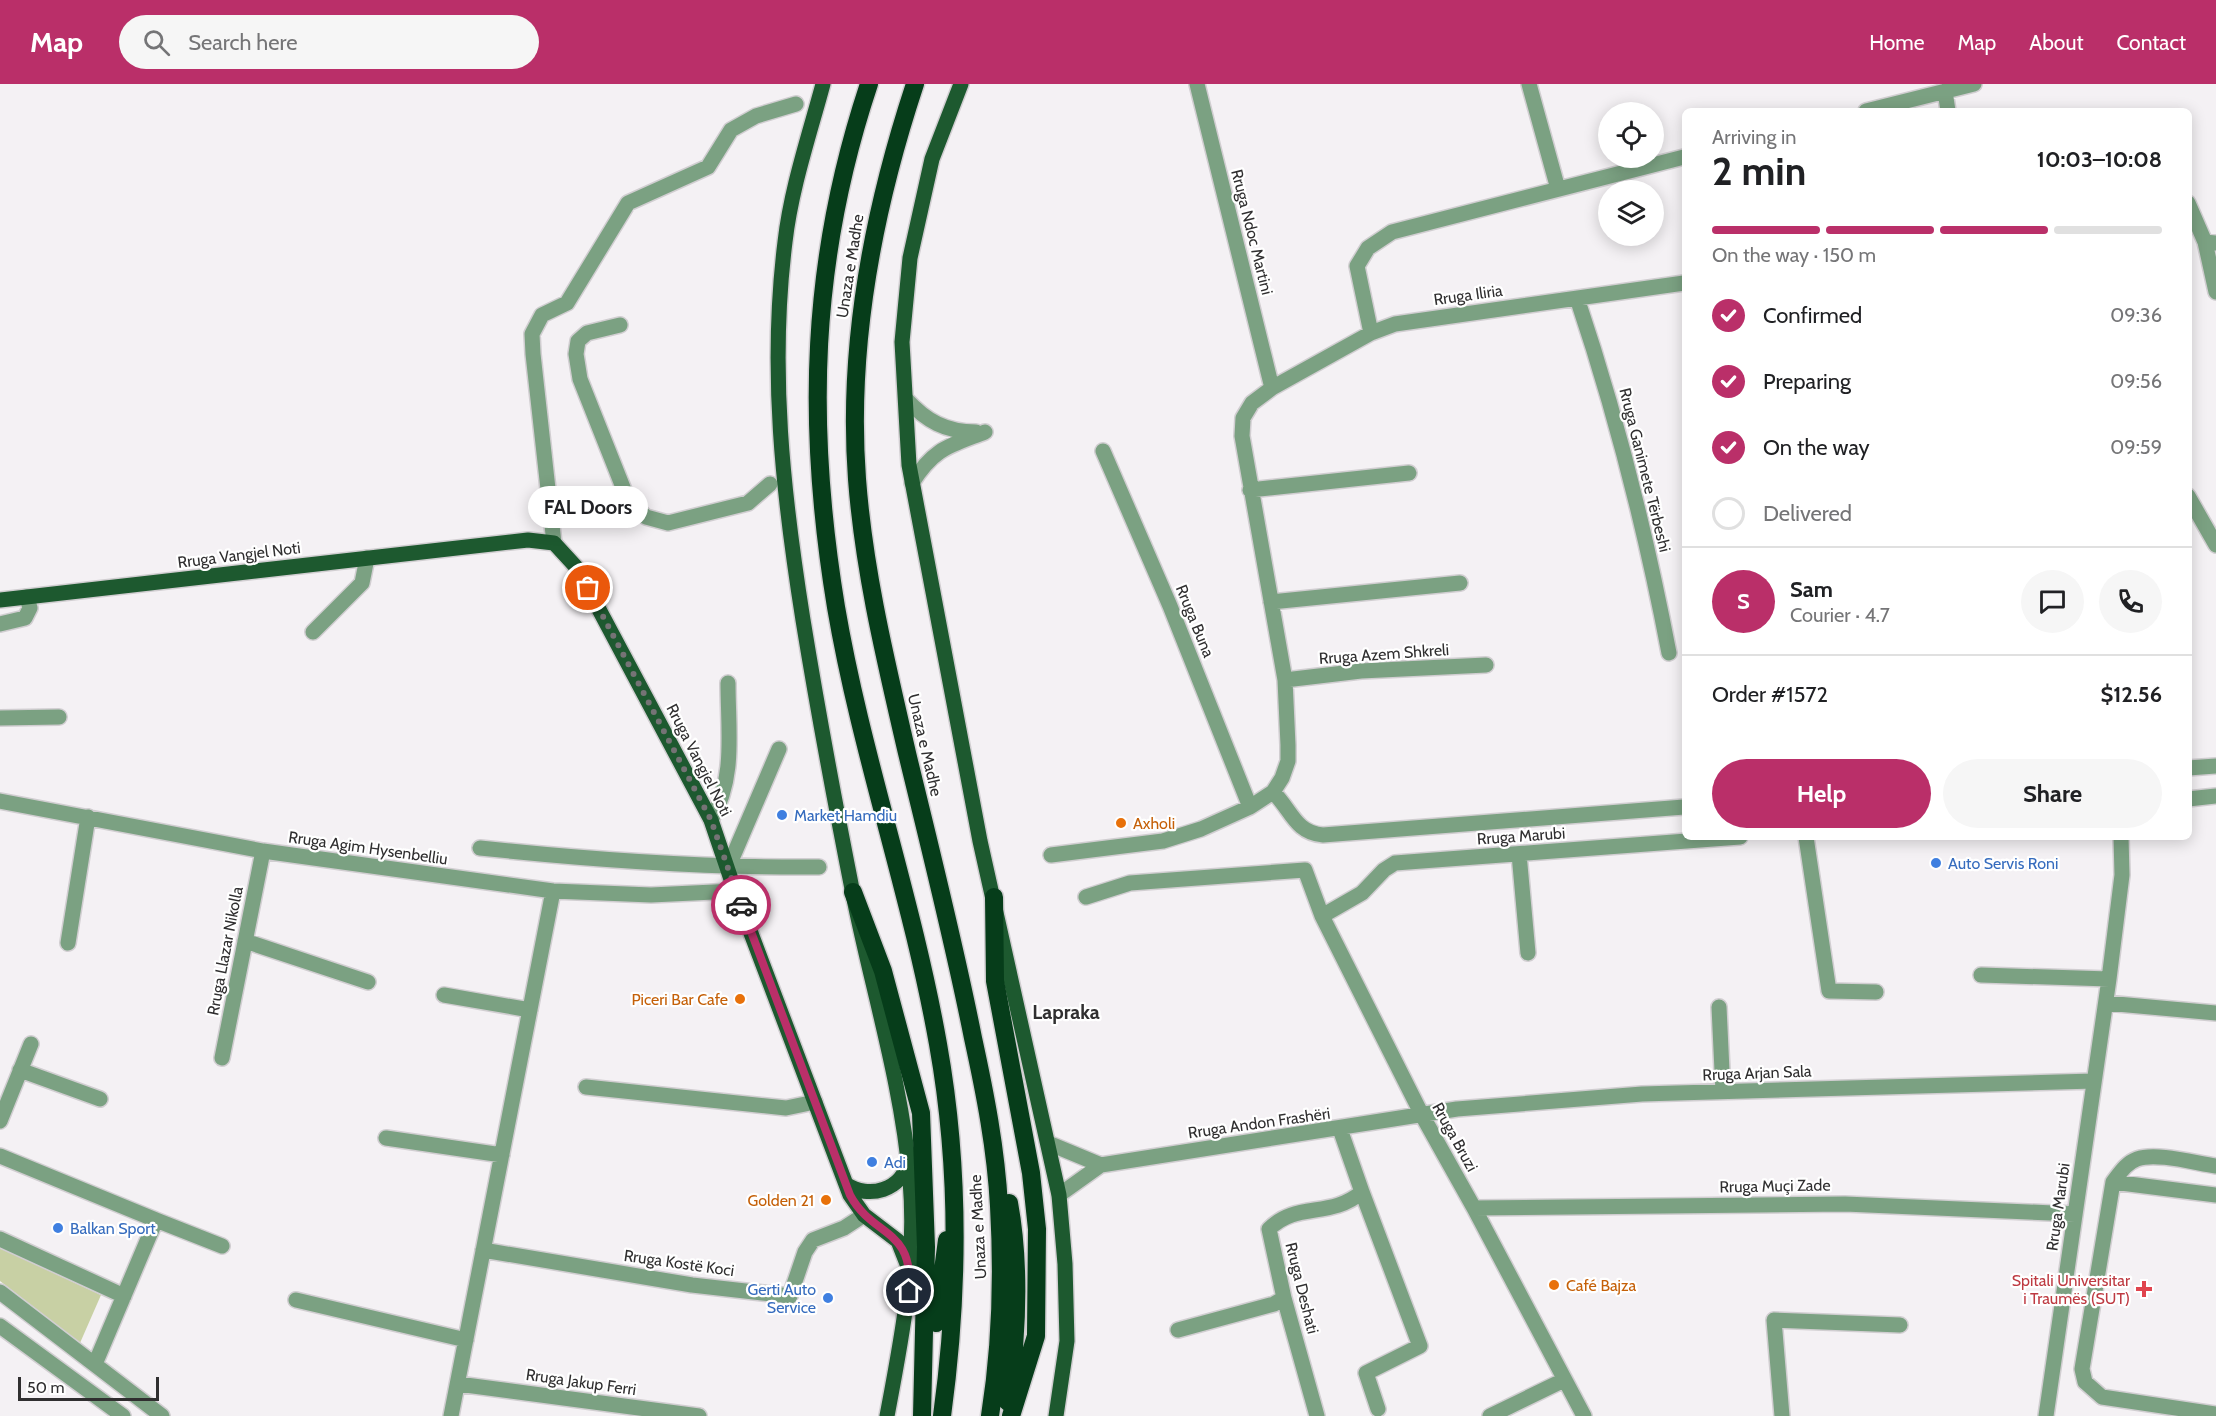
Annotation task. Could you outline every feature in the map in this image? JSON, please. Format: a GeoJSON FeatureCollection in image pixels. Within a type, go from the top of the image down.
{"type":"FeatureCollection","features":[{"type":"Feature","properties":{"kind":"highway","name":"Unaza e Madhe"},"geometry":{"type":"LineString","coordinates":[[869,84],[844,173],[825,272],[816,370],[820,481],[841,631],[939,1045],[952,1152],[956,1282],[942,1416]]}},
{"type":"Feature","properties":{"kind":"highway","name":"Unaza e Madhe"},"geometry":{"type":"LineString","coordinates":[[915,84],[883,190],[868,269],[855,397],[857,478],[873,604],[957,959],[986,1100],[994,1155],[999,1205],[1001,1293],[999,1343],[990,1416]]}},
{"type":"Feature","properties":{"kind":"highway"},"geometry":{"type":"LineString","coordinates":[[853,892],[880,962],[921,1113],[926,1247],[924,1416]]}},
{"type":"Feature","properties":{"kind":"highway"},"geometry":{"type":"LineString","coordinates":[[994,897],[995,981],[1034,1187],[1037,1229],[1036,1336],[1011,1416]]}},
{"type":"Feature","properties":{"kind":"highway"},"geometry":{"type":"LineString","coordinates":[[994,1155],[1007,1197],[1016,1251],[1014,1347],[1006,1416]]}},
{"type":"Feature","properties":{"kind":"highway"},"geometry":{"type":"LineString","coordinates":[[924,1416],[941,1276],[948,1233],[955,1210]]}},
{"type":"Feature","properties":{"kind":"main road"},"geometry":{"type":"LineString","coordinates":[[823,84],[794,190],[785,241],[778,315],[777,405],[787,520],[821,729],[853,892],[893,1073],[908,1161],[912,1225],[911,1274],[908,1308],[888,1416]]}},
{"type":"Feature","properties":{"kind":"main road"},"geometry":{"type":"LineString","coordinates":[[961,84],[932,159],[910,258],[902,342],[906,399],[912,483],[978,830],[1059,1195],[1065,1264],[1067,1341],[1056,1416]]}},
{"type":"Feature","properties":{"kind":"main road","name":"Rruga Vangjel Noti"},"geometry":{"type":"LineString","coordinates":[[0,600],[528,540],[554,543],[577,568],[711,820],[735,891],[848,1189]]}},
{"type":"Feature","properties":{"kind":"main road"},"geometry":{"type":"LineString","coordinates":[[848,1189],[861,1192],[883,1190],[899,1181],[904,1175],[908,1161]]}},
{"type":"Feature","properties":{"kind":"main road"},"geometry":{"type":"LineString","coordinates":[[848,1189],[864,1215],[898,1241],[911,1274]]}},
{"type":"Feature","properties":{"kind":"street","name":"Rruga Ndoc Martini"},"geometry":{"type":"LineString","coordinates":[[1197,84],[1272,388]]}},
{"type":"Feature","properties":{"kind":"street"},"geometry":{"type":"LineString","coordinates":[[1529,84],[1558,189]]}},
{"type":"Feature","properties":{"kind":"street"},"geometry":{"type":"LineString","coordinates":[[1878,108],[1974,84]]}},
{"type":"Feature","properties":{"kind":"street"},"geometry":{"type":"LineString","coordinates":[[1945,91],[1948,108]]}},
{"type":"Feature","properties":{"kind":"street"},"geometry":{"type":"LineString","coordinates":[[554,543],[532,334],[542,315],[567,303],[628,203],[708,167],[731,130],[756,116],[796,104]]}},
{"type":"Feature","properties":{"kind":"street"},"geometry":{"type":"LineString","coordinates":[[1371,333],[1357,266],[1368,248],[1392,232],[1682,158]]}},
{"type":"Feature","properties":{"kind":"street"},"geometry":{"type":"LineString","coordinates":[[2192,210],[2210,243],[2216,292]]}},
{"type":"Feature","properties":{"kind":"street","name":"Rruga Iliria"},"geometry":{"type":"LineString","coordinates":[[1272,388],[1371,333],[1395,324],[1682,283]]}},
{"type":"Feature","properties":{"kind":"street","name":"Rruga Ganimete Tërbeshi"},"geometry":{"type":"LineString","coordinates":[[1577,298],[1602,372],[1642,527],[1669,653]]}},
{"type":"Feature","properties":{"kind":"street"},"geometry":{"type":"LineString","coordinates":[[620,325],[587,333],[578,341],[576,354],[580,379],[628,500],[646,517],[668,524],[748,503],[770,484]]}},
{"type":"Feature","properties":{"kind":"street"},"geometry":{"type":"LineString","coordinates":[[1051,855],[1163,841],[1201,829],[1250,807],[1273,792],[1288,761],[1285,680],[1242,436],[1244,418],[1252,403],[1272,388]]}},
{"type":"Feature","properties":{"kind":"street"},"geometry":{"type":"LineString","coordinates":[[906,399],[930,421],[946,429],[985,432],[938,451],[926,461],[912,483]]}},
{"type":"Feature","properties":{"kind":"street","name":"Rruga Buna"},"geometry":{"type":"LineString","coordinates":[[1103,451],[1170,606],[1250,807]]}},
{"type":"Feature","properties":{"kind":"street"},"geometry":{"type":"LineString","coordinates":[[1250,490],[1409,473]]}},
{"type":"Feature","properties":{"kind":"street"},"geometry":{"type":"LineString","coordinates":[[2192,503],[2216,545]]}},
{"type":"Feature","properties":{"kind":"street"},"geometry":{"type":"LineString","coordinates":[[313,632],[362,584],[367,558]]}},
{"type":"Feature","properties":{"kind":"street"},"geometry":{"type":"LineString","coordinates":[[1271,602],[1460,583]]}},
{"type":"Feature","properties":{"kind":"street"},"geometry":{"type":"LineString","coordinates":[[0,624],[25,618],[30,608],[27,597]]}},
{"type":"Feature","properties":{"kind":"street","name":"Rruga Azem Shkreli"},"geometry":{"type":"LineString","coordinates":[[1285,680],[1361,671],[1486,665]]}},
{"type":"Feature","properties":{"kind":"street"},"geometry":{"type":"LineString","coordinates":[[711,820],[722,800],[728,774],[728,683]]}},
{"type":"Feature","properties":{"kind":"street"},"geometry":{"type":"LineString","coordinates":[[0,718],[60,717]]}},
{"type":"Feature","properties":{"kind":"street"},"geometry":{"type":"LineString","coordinates":[[728,868],[779,749]]}},
{"type":"Feature","properties":{"kind":"street"},"geometry":{"type":"LineString","coordinates":[[2192,768],[2216,766]]}},
{"type":"Feature","properties":{"kind":"street"},"geometry":{"type":"LineString","coordinates":[[1273,792],[1284,802],[1296,824],[1312,834],[1323,835],[1682,807]]}},
{"type":"Feature","properties":{"kind":"street"},"geometry":{"type":"LineString","coordinates":[[2192,799],[2216,796]]}},
{"type":"Feature","properties":{"kind":"street","name":"Rruga Agim Hysenbelliu"},"geometry":{"type":"LineString","coordinates":[[0,801],[263,851],[553,891],[651,895],[735,891]]}},
{"type":"Feature","properties":{"kind":"street"},"geometry":{"type":"LineString","coordinates":[[68,943],[87,817]]}},
{"type":"Feature","properties":{"kind":"street","name":"Rruga Marubi"},"geometry":{"type":"LineString","coordinates":[[1322,916],[1362,892],[1389,865],[1701,840]]}},
{"type":"Feature","properties":{"kind":"street"},"geometry":{"type":"LineString","coordinates":[[1806,840],[1829,991],[1876,992]]}},
{"type":"Feature","properties":{"kind":"street","name":"Rruga Marubi"},"geometry":{"type":"LineString","coordinates":[[2046,1416],[2106,1003],[2122,875],[2121,840]]}},
{"type":"Feature","properties":{"kind":"street"},"geometry":{"type":"LineString","coordinates":[[480,848],[574,858],[728,868],[819,867]]}},
{"type":"Feature","properties":{"kind":"street","name":"Rruga Llazar Nikolla"},"geometry":{"type":"LineString","coordinates":[[222,1058],[263,851]]}},
{"type":"Feature","properties":{"kind":"street"},"geometry":{"type":"LineString","coordinates":[[1519,854],[1528,953]]}},
{"type":"Feature","properties":{"kind":"street","name":"Rruga Bruzi"},"geometry":{"type":"LineString","coordinates":[[1086,897],[1130,883],[1305,870],[1322,916],[1422,1115],[1584,1416]]}},
{"type":"Feature","properties":{"kind":"street"},"geometry":{"type":"LineString","coordinates":[[451,1416],[553,891]]}},
{"type":"Feature","properties":{"kind":"street"},"geometry":{"type":"LineString","coordinates":[[245,941],[368,982]]}},
{"type":"Feature","properties":{"kind":"street"},"geometry":{"type":"LineString","coordinates":[[1981,975],[2109,979]]}},
{"type":"Feature","properties":{"kind":"street"},"geometry":{"type":"LineString","coordinates":[[444,995],[530,1010]]}},
{"type":"Feature","properties":{"kind":"street"},"geometry":{"type":"LineString","coordinates":[[2106,1003],[2216,1013]]}},
{"type":"Feature","properties":{"kind":"street"},"geometry":{"type":"LineString","coordinates":[[1719,1007],[1723,1092]]}},
{"type":"Feature","properties":{"kind":"street"},"geometry":{"type":"LineString","coordinates":[[0,1121],[31,1044]]}},
{"type":"Feature","properties":{"kind":"street"},"geometry":{"type":"LineString","coordinates":[[20,1070],[99,1099]]}},
{"type":"Feature","properties":{"kind":"street","name":"Rruga Arjan Sala"},"geometry":{"type":"LineString","coordinates":[[1422,1115],[1457,1109],[1642,1094],[2094,1081]]}},
{"type":"Feature","properties":{"kind":"street"},"geometry":{"type":"LineString","coordinates":[[586,1087],[681,1095],[786,1108],[815,1102]]}},
{"type":"Feature","properties":{"kind":"street","name":"Rruga Andon Frashëri"},"geometry":{"type":"LineString","coordinates":[[1059,1195],[1101,1165],[1422,1115]]}},
{"type":"Feature","properties":{"kind":"street"},"geometry":{"type":"LineString","coordinates":[[1340,1129],[1420,1346],[1366,1373],[1378,1410]]}},
{"type":"Feature","properties":{"kind":"street"},"geometry":{"type":"LineString","coordinates":[[386,1138],[502,1155]]}},
{"type":"Feature","properties":{"kind":"street"},"geometry":{"type":"LineString","coordinates":[[1048,1143],[1101,1165]]}},
{"type":"Feature","properties":{"kind":"street"},"geometry":{"type":"LineString","coordinates":[[0,1156],[222,1246]]}},
{"type":"Feature","properties":{"kind":"street"},"geometry":{"type":"LineString","coordinates":[[2216,1166],[2152,1157],[2137,1159],[2126,1165],[2113,1182],[2082,1369],[2085,1382],[2102,1397],[2216,1414]]}},
{"type":"Feature","properties":{"kind":"street"},"geometry":{"type":"LineString","coordinates":[[2113,1182],[2216,1195]]}},
{"type":"Feature","properties":{"kind":"street","name":"Rruga Deshati"},"geometry":{"type":"LineString","coordinates":[[1317,1416],[1284,1298],[1269,1229],[1291,1214],[1334,1209],[1348,1204],[1362,1192]]}},
{"type":"Feature","properties":{"kind":"street","name":"Rruga Muçi Zade"},"geometry":{"type":"LineString","coordinates":[[1474,1208],[1845,1204],[2075,1214]]}},
{"type":"Feature","properties":{"kind":"street","name":"Rruga Kostë Koci"},"geometry":{"type":"LineString","coordinates":[[483,1250],[692,1285],[790,1296],[805,1252],[813,1240],[844,1228],[864,1215]]}},
{"type":"Feature","properties":{"kind":"street"},"geometry":{"type":"LineString","coordinates":[[95,1364],[156,1220]]}},
{"type":"Feature","properties":{"kind":"street"},"geometry":{"type":"LineString","coordinates":[[0,1239],[124,1296]]}},
{"type":"Feature","properties":{"kind":"street"},"geometry":{"type":"LineString","coordinates":[[0,1292],[162,1416]]}},
{"type":"Feature","properties":{"kind":"street"},"geometry":{"type":"LineString","coordinates":[[1178,1330],[1274,1305],[1284,1298]]}},
{"type":"Feature","properties":{"kind":"street"},"geometry":{"type":"LineString","coordinates":[[296,1300],[466,1340]]}},
{"type":"Feature","properties":{"kind":"street"},"geometry":{"type":"LineString","coordinates":[[1782,1416],[1774,1320],[1900,1325]]}},
{"type":"Feature","properties":{"kind":"street"},"geometry":{"type":"LineString","coordinates":[[0,1326],[123,1416]]}},
{"type":"Feature","properties":{"kind":"street"},"geometry":{"type":"LineString","coordinates":[[1490,1416],[1564,1380]]}},
{"type":"Feature","properties":{"kind":"street","name":"Rruga Jakup Ferri"},"geometry":{"type":"LineString","coordinates":[[458,1384],[699,1416]]}},
{"type":"Feature","properties":{"kind":"green space"},"geometry":{"type":"Polygon","coordinates":[[[0,1248],[101,1295],[80,1343],[0,1281],[0,1248]]]}},
{"type":"Feature","properties":{"kind":"way so far"},"geometry":{"type":"LineString","coordinates":[[588,588],[711,820],[741,905]]}},
{"type":"Feature","properties":{"kind":"place","name":"FAL Doors"},"geometry":{"type":"Point","coordinates":[588,588]}},
{"type":"Feature","properties":{"kind":"place","name":"Market Hamdiu"},"geometry":{"type":"Point","coordinates":[782,815]}},
{"type":"Feature","properties":{"kind":"place","name":"Axholi"},"geometry":{"type":"Point","coordinates":[1121,823]}},
{"type":"Feature","properties":{"kind":"place","name":"Auto Servis Roni"},"geometry":{"type":"Point","coordinates":[1936,863]}},
{"type":"Feature","properties":{"kind":"place","name":"Piceri Bar Cafe"},"geometry":{"type":"Point","coordinates":[740,999]}},
{"type":"Feature","properties":{"kind":"place","name":"Adi"},"geometry":{"type":"Point","coordinates":[872,1162]}},
{"type":"Feature","properties":{"kind":"place","name":"Golden 21"},"geometry":{"type":"Point","coordinates":[826,1200]}},
{"type":"Feature","properties":{"kind":"place","name":"Balkan Sport"},"geometry":{"type":"Point","coordinates":[58,1228]}},
{"type":"Feature","properties":{"kind":"place","name":"Café Bajza"},"geometry":{"type":"Point","coordinates":[1554,1285]}},
{"type":"Feature","properties":{"kind":"place","name":"Spitali Universitar i Traumës (SUT)"},"geometry":{"type":"Point","coordinates":[2144,1289]}},
{"type":"Feature","properties":{"kind":"place","name":"Gerti Auto Service"},"geometry":{"type":"Point","coordinates":[828,1298]}},
{"type":"Feature","properties":{"kind":"district","name":"Lapraka"},"geometry":{"type":"Point","coordinates":[1066,1012]}},
{"type":"Feature","properties":{"kind":"route"},"geometry":{"type":"LineString","coordinates":[[741,905],[850,1195],[858,1209],[868,1219],[892,1234],[898,1241],[911,1274],[909,1291]]}}]}
